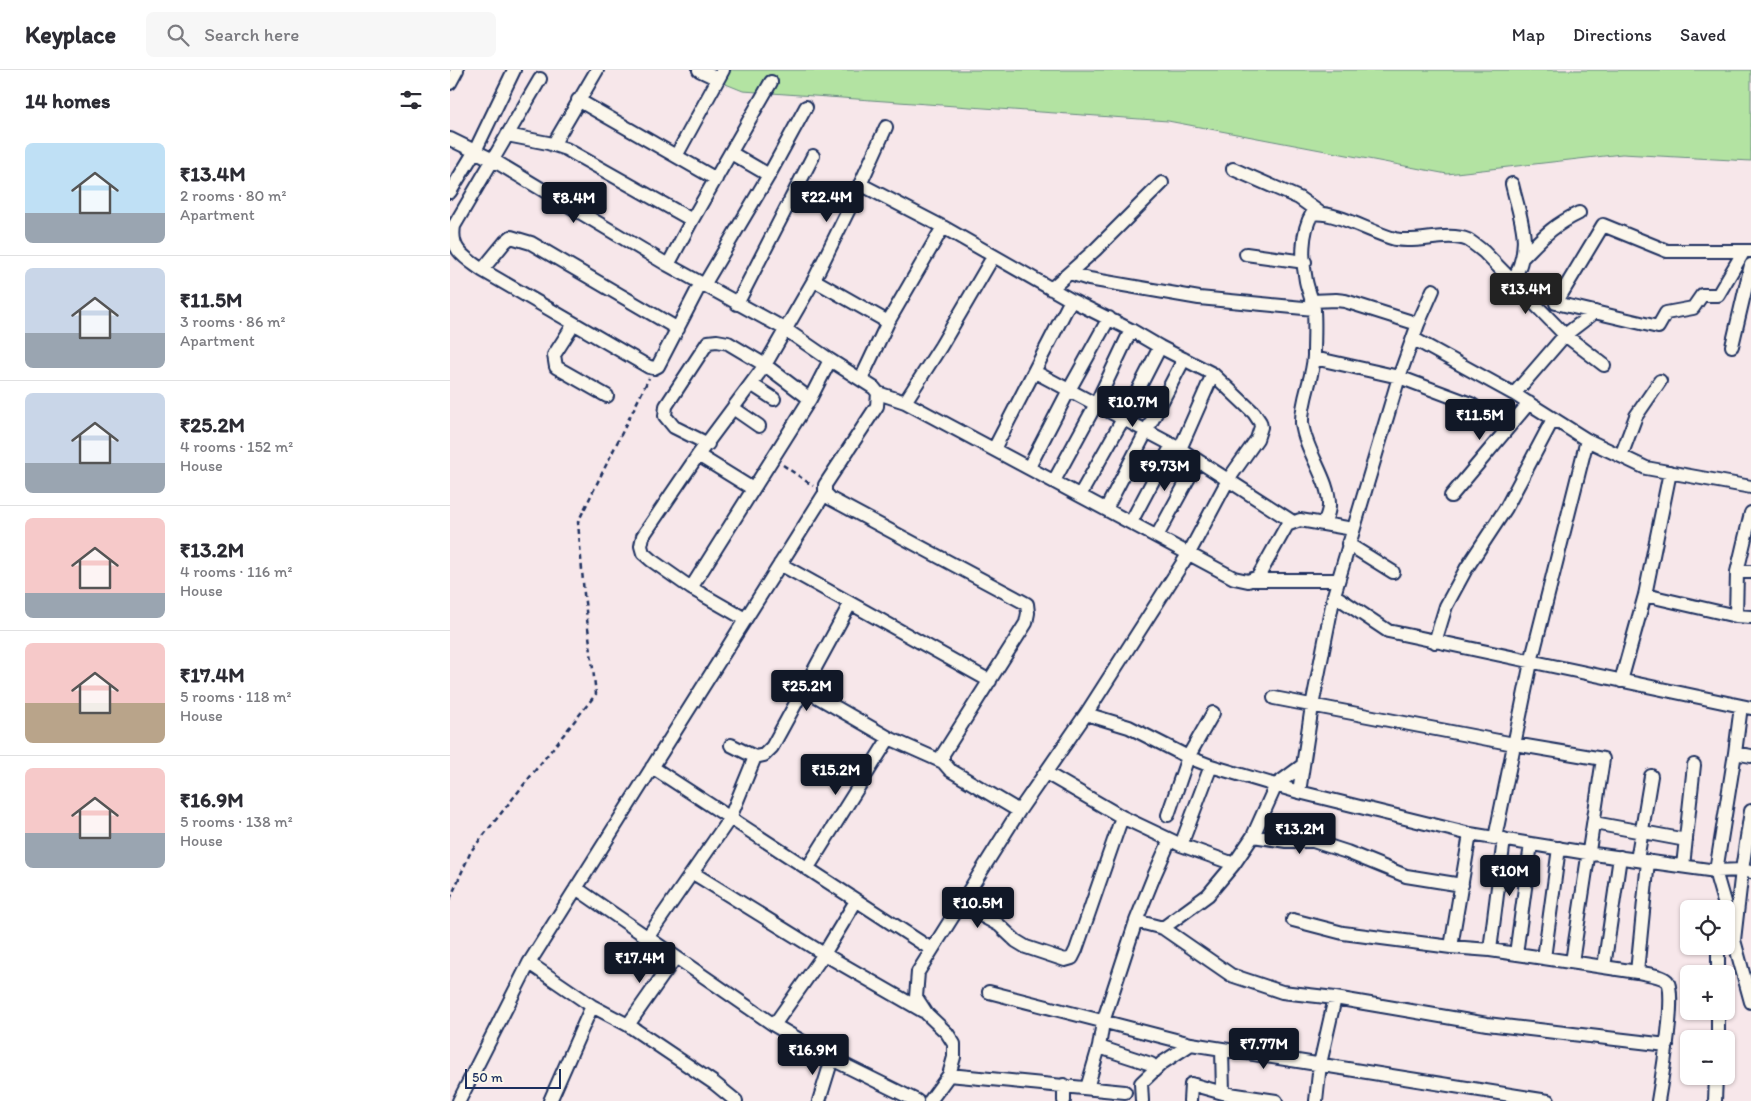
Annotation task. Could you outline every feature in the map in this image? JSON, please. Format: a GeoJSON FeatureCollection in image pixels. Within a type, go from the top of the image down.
{"type":"FeatureCollection","features":[{"type":"Feature","properties":{"kind":"street"},"geometry":{"type":"LineString","coordinates":[[450,83],[457,70]]}},
{"type":"Feature","properties":{"kind":"street"},"geometry":{"type":"LineString","coordinates":[[450,192],[475,151],[514,70]]}},
{"type":"Feature","properties":{"kind":"street"},"geometry":{"type":"LineString","coordinates":[[553,145],[597,70]]}},
{"type":"Feature","properties":{"kind":"street"},"geometry":{"type":"LineString","coordinates":[[676,156],[721,75],[699,70]]}},
{"type":"Feature","properties":{"kind":"street"},"geometry":{"type":"LineString","coordinates":[[540,79],[454,226],[452,236],[456,248],[461,255],[482,270],[649,367],[654,368],[658,366],[705,286],[806,108]]}},
{"type":"Feature","properties":{"kind":"street"},"geometry":{"type":"LineString","coordinates":[[668,265],[771,82]]}},
{"type":"Feature","properties":{"kind":"street"},"geometry":{"type":"LineString","coordinates":[[578,100],[716,179]]}},
{"type":"Feature","properties":{"kind":"street"},"geometry":{"type":"LineString","coordinates":[[745,619],[691,588],[650,560],[643,553],[641,546],[643,536],[698,456],[765,365],[814,280],[886,126]]}},
{"type":"Feature","properties":{"kind":"street"},"geometry":{"type":"LineString","coordinates":[[508,135],[566,149],[692,220]]}},
{"type":"Feature","properties":{"kind":"street"},"geometry":{"type":"LineString","coordinates":[[450,139],[493,160],[668,265],[785,329],[861,379],[878,393],[905,402],[1234,578],[1248,581],[1338,580]]}},
{"type":"Feature","properties":{"kind":"street"},"geometry":{"type":"LineString","coordinates":[[731,153],[769,175]]}},
{"type":"Feature","properties":{"kind":"street"},"geometry":{"type":"LineString","coordinates":[[732,301],[813,156]]}},
{"type":"Feature","properties":{"kind":"street"},"geometry":{"type":"LineString","coordinates":[[1233,169],[1299,198],[1320,212],[1398,240],[1409,241],[1433,238],[1468,240],[1484,252],[1565,334],[1604,365]]}},
{"type":"Feature","properties":{"kind":"street"},"geometry":{"type":"LineString","coordinates":[[1051,289],[1096,250],[1162,183]]}},
{"type":"Feature","properties":{"kind":"street"},"geometry":{"type":"LineString","coordinates":[[860,184],[943,227],[1051,289],[1213,374],[1254,413],[1260,422],[1261,428],[1257,439],[1228,480],[1189,554],[1086,714],[1019,811],[918,972],[916,997],[927,1014],[954,1044],[954,1057],[949,1075],[930,1101]]}},
{"type":"Feature","properties":{"kind":"street"},"geometry":{"type":"LineString","coordinates":[[1512,184],[1524,230],[1525,244],[1518,270],[1512,281]]}},
{"type":"Feature","properties":{"kind":"street"},"geometry":{"type":"LineString","coordinates":[[1320,212],[1312,214],[1305,234],[1304,262],[1312,305],[1314,358],[1302,423],[1305,438],[1327,490],[1329,508],[1324,524]]}},
{"type":"Feature","properties":{"kind":"street"},"geometry":{"type":"LineString","coordinates":[[1522,258],[1560,222],[1579,213]]}},
{"type":"Feature","properties":{"kind":"street"},"geometry":{"type":"LineString","coordinates":[[1603,225],[1666,251],[1747,251],[1718,295],[1702,295],[1693,308],[1666,313],[1658,327],[1556,302],[1603,225]]}},
{"type":"Feature","properties":{"kind":"street"},"geometry":{"type":"LineString","coordinates":[[861,379],[888,322],[943,227]]}},
{"type":"Feature","properties":{"kind":"street"},"geometry":{"type":"LineString","coordinates":[[482,270],[505,242],[511,237],[519,238],[531,243],[678,329]]}},
{"type":"Feature","properties":{"kind":"street"},"geometry":{"type":"LineString","coordinates":[[1246,254],[1304,262]]}},
{"type":"Feature","properties":{"kind":"street"},"geometry":{"type":"LineString","coordinates":[[905,402],[993,257]]}},
{"type":"Feature","properties":{"kind":"street"},"geometry":{"type":"LineString","coordinates":[[1732,346],[1751,265]]}},
{"type":"Feature","properties":{"kind":"street"},"geometry":{"type":"LineString","coordinates":[[1070,273],[1088,279],[1199,298],[1312,305],[1336,300],[1345,301],[1418,324]]}},
{"type":"Feature","properties":{"kind":"street"},"geometry":{"type":"LineString","coordinates":[[814,280],[888,322]]}},
{"type":"Feature","properties":{"kind":"street"},"geometry":{"type":"LineString","coordinates":[[1299,792],[1312,706],[1338,580],[1399,377],[1418,324],[1433,290]]}},
{"type":"Feature","properties":{"kind":"street"},"geometry":{"type":"LineString","coordinates":[[994,449],[1072,300]]}},
{"type":"Feature","properties":{"kind":"street"},"geometry":{"type":"LineString","coordinates":[[1514,394],[1565,334],[1595,312]]}},
{"type":"Feature","properties":{"kind":"street"},"geometry":{"type":"LineString","coordinates":[[1029,468],[1109,318]]}},
{"type":"Feature","properties":{"kind":"street"},"geometry":{"type":"LineString","coordinates":[[574,324],[554,356],[556,367],[607,396]]}},
{"type":"Feature","properties":{"kind":"street"},"geometry":{"type":"LineString","coordinates":[[1054,481],[1096,404],[1132,330]]}},
{"type":"Feature","properties":{"kind":"street"},"geometry":{"type":"LineString","coordinates":[[1414,339],[1514,394],[1587,440],[1646,468],[1751,487]]}},
{"type":"Feature","properties":{"kind":"street"},"geometry":{"type":"LineString","coordinates":[[708,444],[669,424],[665,416],[666,406],[708,342],[728,343],[765,365],[810,399]]}},
{"type":"Feature","properties":{"kind":"street"},"geometry":{"type":"LineString","coordinates":[[1080,495],[1123,419],[1160,347]]}},
{"type":"Feature","properties":{"kind":"street"},"geometry":{"type":"LineString","coordinates":[[1314,358],[1399,377],[1471,404],[1507,429]]}},
{"type":"Feature","properties":{"kind":"street"},"geometry":{"type":"LineString","coordinates":[[1106,509],[1184,359]]}},
{"type":"Feature","properties":{"kind":"street"},"geometry":{"type":"LineString","coordinates":[[691,588],[810,399],[830,360]]}},
{"type":"Feature","properties":{"kind":"street"},"geometry":{"type":"LineString","coordinates":[[1035,372],[1176,447],[1293,522]]}},
{"type":"Feature","properties":{"kind":"street"},"geometry":{"type":"LineString","coordinates":[[1131,522],[1176,447],[1213,374]]}},
{"type":"Feature","properties":{"kind":"street"},"geometry":{"type":"LineString","coordinates":[[1621,456],[1636,416],[1660,381]]}},
{"type":"Feature","properties":{"kind":"street"},"geometry":{"type":"LineString","coordinates":[[751,384],[774,399]]}},
{"type":"Feature","properties":{"kind":"street"},"geometry":{"type":"LineString","coordinates":[[459,1101],[529,963],[825,493],[825,485],[877,406],[878,393]]}},
{"type":"Feature","properties":{"kind":"street"},"geometry":{"type":"LineString","coordinates":[[1452,496],[1529,403]]}},
{"type":"Feature","properties":{"kind":"street"},"geometry":{"type":"LineString","coordinates":[[733,408],[759,426]]}},
{"type":"Feature","properties":{"kind":"street"},"geometry":{"type":"LineString","coordinates":[[1435,642],[1446,606],[1466,569],[1506,508],[1553,419]]}},
{"type":"Feature","properties":{"kind":"street"},"geometry":{"type":"LineString","coordinates":[[1490,950],[1500,839],[1514,744],[1531,662],[1587,440]]}},
{"type":"Feature","properties":{"kind":"street"},"geometry":{"type":"LineString","coordinates":[[698,456],[753,489]]}},
{"type":"Feature","properties":{"kind":"street"},"geometry":{"type":"LineString","coordinates":[[1156,536],[1198,461]]}},
{"type":"Feature","properties":{"kind":"street"},"geometry":{"type":"LineString","coordinates":[[1621,681],[1645,596],[1670,472]]}},
{"type":"Feature","properties":{"kind":"street"},"geometry":{"type":"LineString","coordinates":[[825,493],[831,500],[1027,604],[1028,614],[1026,623],[943,754],[943,762]]}},
{"type":"Feature","properties":{"kind":"street"},"geometry":{"type":"LineString","coordinates":[[1736,616],[1737,572],[1751,513]]}},
{"type":"Feature","properties":{"kind":"street"},"geometry":{"type":"LineString","coordinates":[[1252,580],[1258,577],[1287,525],[1300,520],[1353,529]]}},
{"type":"Feature","properties":{"kind":"street"},"geometry":{"type":"LineString","coordinates":[[1348,544],[1393,572]]}},
{"type":"Feature","properties":{"kind":"street"},"geometry":{"type":"LineString","coordinates":[[780,564],[990,682]]}},
{"type":"Feature","properties":{"kind":"street"},"geometry":{"type":"LineString","coordinates":[[1737,572],[1751,572]]}},
{"type":"Feature","properties":{"kind":"street"},"geometry":{"type":"LineString","coordinates":[[1334,595],[1388,631],[1746,707],[1735,753],[1716,871]]}},
{"type":"Feature","properties":{"kind":"street"},"geometry":{"type":"LineString","coordinates":[[1645,596],[1736,616],[1751,617]]}},
{"type":"Feature","properties":{"kind":"street"},"geometry":{"type":"LineString","coordinates":[[731,745],[755,757],[764,754],[772,747],[850,604]]}},
{"type":"Feature","properties":{"kind":"street"},"geometry":{"type":"LineString","coordinates":[[804,689],[889,738],[943,762],[950,770],[1019,811]]}},
{"type":"Feature","properties":{"kind":"street"},"geometry":{"type":"LineString","coordinates":[[1274,698],[1603,759],[1594,823],[1587,853],[1572,962]]}},
{"type":"Feature","properties":{"kind":"street"},"geometry":{"type":"LineString","coordinates":[[1168,815],[1188,757],[1213,713]]}},
{"type":"Feature","properties":{"kind":"street"},"geometry":{"type":"LineString","coordinates":[[1086,714],[1129,727],[1188,757],[1211,766],[1299,792],[1470,834],[1716,871],[1746,871]]}},
{"type":"Feature","properties":{"kind":"street"},"geometry":{"type":"LineString","coordinates":[[807,869],[889,738]]}},
{"type":"Feature","properties":{"kind":"street"},"geometry":{"type":"LineString","coordinates":[[1735,753],[1751,756]]}},
{"type":"Feature","properties":{"kind":"street"},"geometry":{"type":"LineString","coordinates":[[647,938],[730,818],[755,757]]}},
{"type":"Feature","properties":{"kind":"street"},"geometry":{"type":"LineString","coordinates":[[1163,928],[1208,895],[1234,864],[1253,836],[1276,785],[1303,765]]}},
{"type":"Feature","properties":{"kind":"street"},"geometry":{"type":"LineString","coordinates":[[1683,866],[1694,765]]}},
{"type":"Feature","properties":{"kind":"street"},"geometry":{"type":"LineString","coordinates":[[1087,1088],[1103,1022],[1136,921],[1154,876],[1175,842],[1211,766]]}},
{"type":"Feature","properties":{"kind":"street"},"geometry":{"type":"LineString","coordinates":[[652,767],[931,949]]}},
{"type":"Feature","properties":{"kind":"street"},"geometry":{"type":"LineString","coordinates":[[1046,773],[1122,817],[1175,842],[1234,864]]}},
{"type":"Feature","properties":{"kind":"street"},"geometry":{"type":"LineString","coordinates":[[1638,972],[1643,861],[1642,832],[1652,776]]}},
{"type":"Feature","properties":{"kind":"street"},"geometry":{"type":"LineString","coordinates":[[1735,934],[1746,871],[1751,811]]}},
{"type":"Feature","properties":{"kind":"street"},"geometry":{"type":"LineString","coordinates":[[960,904],[999,924],[1013,938],[1026,947],[1065,960],[1072,958],[1080,941],[1122,817]]}},
{"type":"Feature","properties":{"kind":"street"},"geometry":{"type":"LineString","coordinates":[[1594,823],[1686,840]]}},
{"type":"Feature","properties":{"kind":"street"},"geometry":{"type":"LineString","coordinates":[[1452,947],[1470,834]]}},
{"type":"Feature","properties":{"kind":"street"},"geometry":{"type":"LineString","coordinates":[[1253,836],[1286,841],[1313,841],[1406,876],[1462,885]]}},
{"type":"Feature","properties":{"kind":"street"},"geometry":{"type":"LineString","coordinates":[[1516,954],[1532,844]]}},
{"type":"Feature","properties":{"kind":"street"},"geometry":{"type":"LineString","coordinates":[[1544,958],[1559,848]]}},
{"type":"Feature","properties":{"kind":"street"},"geometry":{"type":"LineString","coordinates":[[1604,967],[1620,857]]}},
{"type":"Feature","properties":{"kind":"street"},"geometry":{"type":"LineString","coordinates":[[693,873],[824,954],[927,1014]]}},
{"type":"Feature","properties":{"kind":"street"},"geometry":{"type":"LineString","coordinates":[[1718,900],[1717,878],[1723,900]]}},
{"type":"Feature","properties":{"kind":"street"},"geometry":{"type":"LineString","coordinates":[[576,888],[774,1025],[832,1059],[917,1101]]}},
{"type":"Feature","properties":{"kind":"street"},"geometry":{"type":"LineString","coordinates":[[774,1025],[824,954],[856,901]]}},
{"type":"Feature","properties":{"kind":"street"},"geometry":{"type":"LineString","coordinates":[[1293,920],[1343,933],[1490,950],[1638,972],[1660,978],[1669,984],[1671,990],[1667,1045],[1658,1101]]}},
{"type":"Feature","properties":{"kind":"street"},"geometry":{"type":"LineString","coordinates":[[1136,921],[1163,928],[1231,975],[1282,992],[1335,998],[1487,1024],[1667,1045]]}},
{"type":"Feature","properties":{"kind":"street"},"geometry":{"type":"LineString","coordinates":[[1735,944],[1751,1002]]}},
{"type":"Feature","properties":{"kind":"street"},"geometry":{"type":"LineString","coordinates":[[628,1025],[675,958]]}},
{"type":"Feature","properties":{"kind":"street"},"geometry":{"type":"LineString","coordinates":[[529,963],[592,1006],[628,1025],[736,1101]]}},
{"type":"Feature","properties":{"kind":"street"},"geometry":{"type":"LineString","coordinates":[[989,992],[1191,1044],[1320,1064],[1472,1095],[1548,1101]]}},
{"type":"Feature","properties":{"kind":"street"},"geometry":{"type":"LineString","coordinates":[[1316,1101],[1320,1064],[1335,998]]}},
{"type":"Feature","properties":{"kind":"street"},"geometry":{"type":"LineString","coordinates":[[550,1101],[592,1006]]}},
{"type":"Feature","properties":{"kind":"street"},"geometry":{"type":"LineString","coordinates":[[1142,1101],[1141,1082],[1162,1063],[1191,1044]]}},
{"type":"Feature","properties":{"kind":"street"},"geometry":{"type":"LineString","coordinates":[[1098,1046],[1151,1064]]}},
{"type":"Feature","properties":{"kind":"street"},"geometry":{"type":"LineString","coordinates":[[1222,1049],[1223,1093]]}},
{"type":"Feature","properties":{"kind":"street"},"geometry":{"type":"LineString","coordinates":[[819,1101],[832,1059]]}},
{"type":"Feature","properties":{"kind":"street"},"geometry":{"type":"LineString","coordinates":[[949,1075],[1125,1092]]}},
{"type":"Feature","properties":{"kind":"street"},"geometry":{"type":"LineString","coordinates":[[1190,1101],[1191,1084],[1223,1093],[1276,1101]]}},
{"type":"Feature","properties":{"kind":"street"},"geometry":{"type":"LineString","coordinates":[[1064,1085],[1064,1101]]}},
{"type":"Feature","properties":{"kind":"street"},"geometry":{"type":"LineString","coordinates":[[1715,1101],[1716,1085]]}},
{"type":"Feature","properties":{"kind":"path"},"geometry":{"type":"LineString","coordinates":[[450,900],[471,851],[596,694],[584,594],[578,522],[654,368]]}},
{"type":"Feature","properties":{"kind":"path"},"geometry":{"type":"LineString","coordinates":[[773,458],[825,493]]}},
{"type":"Feature","properties":{"kind":"green space"},"geometry":{"type":"Polygon","coordinates":[[[691,70],[1751,70],[1751,161],[1622,154],[1447,174],[1168,121],[743,91],[691,70]]]}}]}
